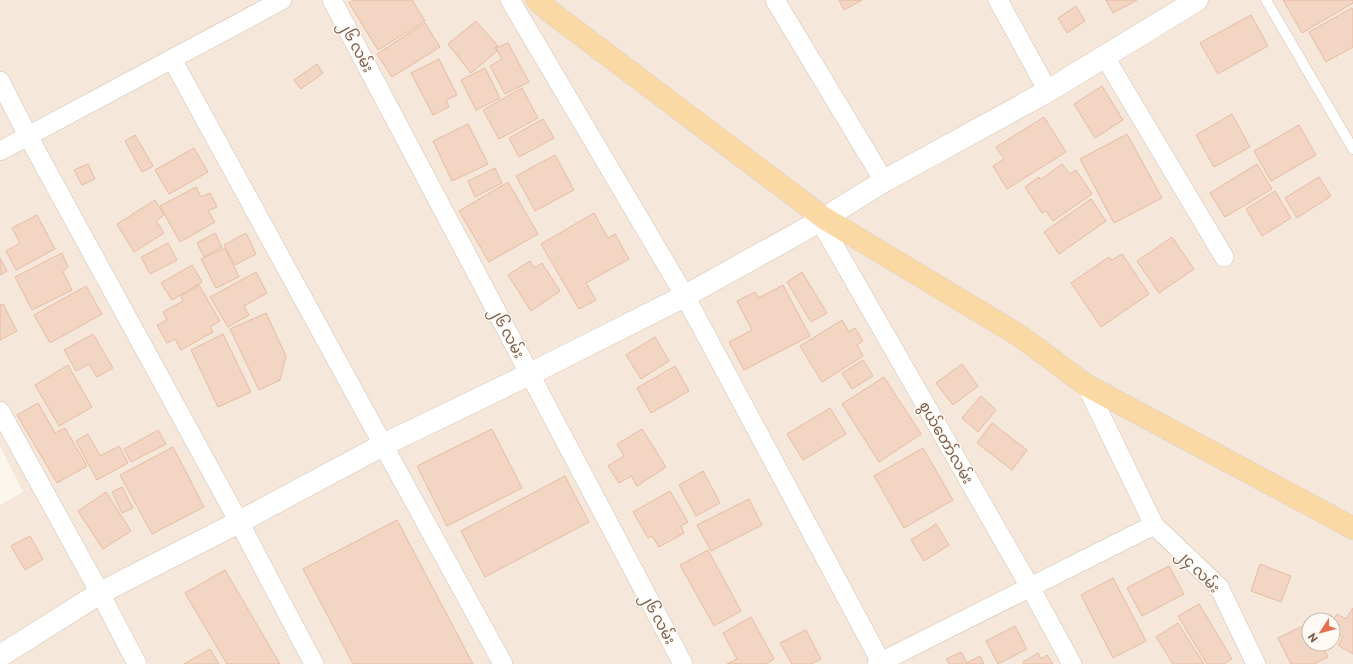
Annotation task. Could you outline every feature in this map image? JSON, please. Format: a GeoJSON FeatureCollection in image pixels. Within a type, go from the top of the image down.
{"type":"FeatureCollection","features":[{"type":"Feature","properties":{"kind":"main road"},"geometry":{"type":"LineString","coordinates":[[537,0],[822,220],[1020,336],[1086,385],[1353,528]]}},
{"type":"Feature","properties":{"kind":"street"},"geometry":{"type":"LineString","coordinates":[[0,151],[282,0]]}},
{"type":"Feature","properties":{"kind":"street","name":"၂၆ လမ်း"},"geometry":{"type":"LineString","coordinates":[[332,0],[683,664]]}},
{"type":"Feature","properties":{"kind":"street"},"geometry":{"type":"LineString","coordinates":[[510,0],[685,296],[880,663],[1030,586],[1154,525],[1086,385]]}},
{"type":"Feature","properties":{"kind":"street"},"geometry":{"type":"LineString","coordinates":[[775,0],[884,181]]}},
{"type":"Feature","properties":{"kind":"street"},"geometry":{"type":"LineString","coordinates":[[998,0],[1048,91]]}},
{"type":"Feature","properties":{"kind":"street"},"geometry":{"type":"LineString","coordinates":[[0,656],[100,593],[239,522],[383,445],[530,374],[685,296],[822,220],[884,181],[1048,91],[1198,0]]}},
{"type":"Feature","properties":{"kind":"street"},"geometry":{"type":"LineString","coordinates":[[1105,57],[1224,257]]}},
{"type":"Feature","properties":{"kind":"street"},"geometry":{"type":"LineString","coordinates":[[172,59],[503,664]]}},
{"type":"Feature","properties":{"kind":"street"},"geometry":{"type":"LineString","coordinates":[[0,81],[28,136],[239,522],[314,664]]}},
{"type":"Feature","properties":{"kind":"street","name":"စွယ်တော်လမ်း"},"geometry":{"type":"LineString","coordinates":[[822,220],[1030,586],[1072,664]]}},
{"type":"Feature","properties":{"kind":"street"},"geometry":{"type":"LineString","coordinates":[[0,411],[100,593],[137,664]]}},
{"type":"Feature","properties":{"kind":"street","name":"၂၄ လမ်း"},"geometry":{"type":"LineString","coordinates":[[1154,525],[1219,587],[1256,664]]}},
{"type":"Feature","properties":{"kind":"lane"},"geometry":{"type":"LineString","coordinates":[[1266,0],[1353,149]]}},
{"type":"Feature","properties":{"kind":"shaded area"},"geometry":{"type":"Polygon","coordinates":[[[0,0],[1353,0],[1353,664],[0,664],[0,505],[23,492],[0,447],[0,0]]]}},
{"type":"Feature","properties":{"kind":"building"},"geometry":{"type":"Polygon","coordinates":[[[354,0],[412,0],[425,21],[378,50],[349,3],[354,0]]]}},
{"type":"Feature","properties":{"kind":"building"},"geometry":{"type":"Polygon","coordinates":[[[839,0],[862,0],[844,10],[839,0]]]}},
{"type":"Feature","properties":{"kind":"building"},"geometry":{"type":"Polygon","coordinates":[[[1106,0],[1137,0],[1113,13],[1106,0]]]}},
{"type":"Feature","properties":{"kind":"building"},"geometry":{"type":"Polygon","coordinates":[[[1283,0],[1353,0],[1353,3],[1302,33],[1283,0]]]}},
{"type":"Feature","properties":{"kind":"building"},"geometry":{"type":"Polygon","coordinates":[[[1076,6],[1085,21],[1067,33],[1058,18],[1076,6]]]}},
{"type":"Feature","properties":{"kind":"building"},"geometry":{"type":"Polygon","coordinates":[[[1352,8],[1353,47],[1326,62],[1309,32],[1352,8]]]}},
{"type":"Feature","properties":{"kind":"building"},"geometry":{"type":"Polygon","coordinates":[[[1251,15],[1268,46],[1218,74],[1200,43],[1251,15]]]}},
{"type":"Feature","properties":{"kind":"building"},"geometry":{"type":"Polygon","coordinates":[[[476,21],[498,46],[494,48],[497,51],[471,73],[448,44],[476,21]]]}},
{"type":"Feature","properties":{"kind":"building"},"geometry":{"type":"Polygon","coordinates":[[[425,23],[440,47],[392,77],[377,54],[425,23]]]}},
{"type":"Feature","properties":{"kind":"building"},"geometry":{"type":"Polygon","coordinates":[[[508,43],[529,82],[505,94],[490,66],[502,59],[496,48],[508,43]]]}},
{"type":"Feature","properties":{"kind":"building"},"geometry":{"type":"Polygon","coordinates":[[[439,59],[457,95],[446,100],[449,107],[433,115],[411,73],[439,59]]]}},
{"type":"Feature","properties":{"kind":"building"},"geometry":{"type":"Polygon","coordinates":[[[317,64],[323,73],[301,89],[294,80],[317,64]]]}},
{"type":"Feature","properties":{"kind":"building"},"geometry":{"type":"Polygon","coordinates":[[[485,68],[500,98],[476,110],[461,80],[485,68]]]}},
{"type":"Feature","properties":{"kind":"building"},"geometry":{"type":"Polygon","coordinates":[[[1102,86],[1123,120],[1095,138],[1074,104],[1102,86]]]}},
{"type":"Feature","properties":{"kind":"building"},"geometry":{"type":"Polygon","coordinates":[[[522,88],[538,118],[499,139],[483,110],[522,88]]]}},
{"type":"Feature","properties":{"kind":"building"},"geometry":{"type":"Polygon","coordinates":[[[1232,114],[1250,147],[1214,167],[1196,135],[1232,114]]]}},
{"type":"Feature","properties":{"kind":"building"},"geometry":{"type":"Polygon","coordinates":[[[1044,117],[1066,152],[1007,189],[993,166],[1004,159],[996,147],[1044,117]]]}},
{"type":"Feature","properties":{"kind":"building"},"geometry":{"type":"Polygon","coordinates":[[[543,119],[554,138],[519,157],[509,138],[543,119]]]}},
{"type":"Feature","properties":{"kind":"building"},"geometry":{"type":"Polygon","coordinates":[[[468,124],[488,164],[452,181],[433,141],[468,124]]]}},
{"type":"Feature","properties":{"kind":"building"},"geometry":{"type":"Polygon","coordinates":[[[1299,125],[1316,155],[1271,181],[1254,151],[1299,125]]]}},
{"type":"Feature","properties":{"kind":"building"},"geometry":{"type":"Polygon","coordinates":[[[1127,134],[1162,198],[1114,223],[1080,159],[1127,134]]]}},
{"type":"Feature","properties":{"kind":"building"},"geometry":{"type":"Polygon","coordinates":[[[135,135],[153,166],[142,172],[125,141],[135,135]]]}},
{"type":"Feature","properties":{"kind":"building"},"geometry":{"type":"Polygon","coordinates":[[[194,148],[208,172],[169,194],[155,170],[194,148]]]}},
{"type":"Feature","properties":{"kind":"building"},"geometry":{"type":"Polygon","coordinates":[[[555,155],[574,190],[535,211],[516,176],[555,155]]]}},
{"type":"Feature","properties":{"kind":"building"},"geometry":{"type":"Polygon","coordinates":[[[88,164],[95,179],[82,185],[74,170],[88,164]]]}},
{"type":"Feature","properties":{"kind":"building"},"geometry":{"type":"Polygon","coordinates":[[[1062,164],[1070,174],[1076,170],[1092,194],[1053,221],[1046,211],[1042,213],[1025,187],[1039,177],[1040,180],[1062,164]]]}},
{"type":"Feature","properties":{"kind":"building"},"geometry":{"type":"Polygon","coordinates":[[[1257,164],[1272,189],[1225,217],[1210,193],[1257,164]]]}},
{"type":"Feature","properties":{"kind":"building"},"geometry":{"type":"Polygon","coordinates":[[[495,168],[502,183],[475,197],[468,181],[495,168]]]}},
{"type":"Feature","properties":{"kind":"building"},"geometry":{"type":"Polygon","coordinates":[[[1319,177],[1331,196],[1297,218],[1285,198],[1319,177]]]}},
{"type":"Feature","properties":{"kind":"building"},"geometry":{"type":"Polygon","coordinates":[[[508,182],[538,234],[489,262],[459,211],[508,182]]]}},
{"type":"Feature","properties":{"kind":"building"},"geometry":{"type":"Polygon","coordinates":[[[196,187],[201,197],[210,193],[217,207],[208,211],[215,222],[180,242],[160,206],[196,187]]]}},
{"type":"Feature","properties":{"kind":"building"},"geometry":{"type":"Polygon","coordinates":[[[1275,191],[1291,218],[1262,236],[1246,209],[1275,191]]]}},
{"type":"Feature","properties":{"kind":"building"},"geometry":{"type":"Polygon","coordinates":[[[1091,199],[1106,221],[1059,254],[1044,232],[1091,199]]]}},
{"type":"Feature","properties":{"kind":"building"},"geometry":{"type":"Polygon","coordinates":[[[155,200],[164,215],[156,221],[164,233],[134,252],[117,224],[155,200]]]}},
{"type":"Feature","properties":{"kind":"building"},"geometry":{"type":"Polygon","coordinates":[[[594,213],[608,238],[615,234],[629,259],[586,283],[596,300],[579,309],[541,244],[594,213]]]}},
{"type":"Feature","properties":{"kind":"building"},"geometry":{"type":"Polygon","coordinates":[[[37,215],[55,249],[16,270],[6,251],[20,243],[12,228],[37,215]]]}},
{"type":"Feature","properties":{"kind":"building"},"geometry":{"type":"Polygon","coordinates":[[[215,233],[222,247],[204,257],[197,243],[215,233]]]}},
{"type":"Feature","properties":{"kind":"building"},"geometry":{"type":"Polygon","coordinates":[[[246,233],[256,254],[235,265],[224,245],[246,233]]]}},
{"type":"Feature","properties":{"kind":"building"},"geometry":{"type":"Polygon","coordinates":[[[1172,237],[1194,269],[1159,293],[1137,261],[1172,237]]]}},
{"type":"Feature","properties":{"kind":"building"},"geometry":{"type":"Polygon","coordinates":[[[168,243],[177,260],[150,274],[141,257],[168,243]]]}},
{"type":"Feature","properties":{"kind":"building"},"geometry":{"type":"Polygon","coordinates":[[[225,248],[239,277],[216,288],[201,259],[225,248]]]}},
{"type":"Feature","properties":{"kind":"building"},"geometry":{"type":"Polygon","coordinates":[[[62,253],[68,267],[63,272],[72,290],[32,310],[15,277],[62,253]]]}},
{"type":"Feature","properties":{"kind":"building"},"geometry":{"type":"Polygon","coordinates":[[[1122,254],[1149,294],[1101,327],[1071,283],[1109,257],[1112,260],[1122,254]]]}},
{"type":"Feature","properties":{"kind":"building"},"geometry":{"type":"Polygon","coordinates":[[[0,258],[7,271],[0,275],[0,258]]]}},
{"type":"Feature","properties":{"kind":"building"},"geometry":{"type":"Polygon","coordinates":[[[530,261],[534,268],[542,263],[560,291],[531,311],[508,275],[530,261]]]}},
{"type":"Feature","properties":{"kind":"building"},"geometry":{"type":"Polygon","coordinates":[[[192,265],[202,282],[172,300],[161,283],[192,265]]]}},
{"type":"Feature","properties":{"kind":"building"},"geometry":{"type":"Polygon","coordinates":[[[256,272],[267,293],[244,306],[249,315],[228,327],[210,297],[256,272]]]}},
{"type":"Feature","properties":{"kind":"building"},"geometry":{"type":"Polygon","coordinates":[[[802,272],[827,313],[811,322],[787,282],[802,272]]]}},
{"type":"Feature","properties":{"kind":"building"},"geometry":{"type":"Polygon","coordinates":[[[199,285],[220,321],[210,327],[213,332],[181,350],[175,339],[167,343],[157,325],[167,320],[163,312],[183,301],[181,296],[199,285]]]}},
{"type":"Feature","properties":{"kind":"building"},"geometry":{"type":"Polygon","coordinates":[[[783,285],[810,336],[744,370],[729,342],[752,330],[737,301],[755,292],[759,298],[783,285]]]}},
{"type":"Feature","properties":{"kind":"building"},"geometry":{"type":"Polygon","coordinates":[[[86,286],[102,314],[50,343],[34,315],[86,286]]]}},
{"type":"Feature","properties":{"kind":"building"},"geometry":{"type":"Polygon","coordinates":[[[3,304],[17,331],[0,340],[0,305],[3,304]]]}},
{"type":"Feature","properties":{"kind":"building"},"geometry":{"type":"Polygon","coordinates":[[[266,313],[286,356],[280,380],[259,390],[230,329],[266,313]]]}},
{"type":"Feature","properties":{"kind":"building"},"geometry":{"type":"Polygon","coordinates":[[[842,320],[849,332],[855,328],[863,341],[857,345],[863,356],[822,382],[800,346],[842,320]]]}},
{"type":"Feature","properties":{"kind":"building"},"geometry":{"type":"Polygon","coordinates":[[[93,334],[113,368],[97,377],[89,364],[76,371],[64,350],[93,334]]]}},
{"type":"Feature","properties":{"kind":"building"},"geometry":{"type":"Polygon","coordinates":[[[223,334],[251,392],[218,407],[191,350],[223,334]]]}},
{"type":"Feature","properties":{"kind":"building"},"geometry":{"type":"Polygon","coordinates":[[[655,337],[669,361],[641,379],[626,355],[655,337]]]}},
{"type":"Feature","properties":{"kind":"building"},"geometry":{"type":"Polygon","coordinates":[[[863,360],[873,376],[852,389],[842,373],[863,360]]]}},
{"type":"Feature","properties":{"kind":"building"},"geometry":{"type":"Polygon","coordinates":[[[962,364],[978,386],[953,405],[936,383],[962,364]]]}},
{"type":"Feature","properties":{"kind":"building"},"geometry":{"type":"Polygon","coordinates":[[[68,365],[92,407],[59,426],[35,385],[68,365]]]}},
{"type":"Feature","properties":{"kind":"building"},"geometry":{"type":"Polygon","coordinates":[[[675,366],[689,391],[651,413],[637,388],[675,366]]]}},
{"type":"Feature","properties":{"kind":"building"},"geometry":{"type":"Polygon","coordinates":[[[884,377],[921,434],[879,462],[842,404],[884,377]]]}},
{"type":"Feature","properties":{"kind":"building"},"geometry":{"type":"Polygon","coordinates":[[[981,396],[996,410],[978,432],[962,418],[981,396]]]}},
{"type":"Feature","properties":{"kind":"building"},"geometry":{"type":"Polygon","coordinates":[[[38,403],[55,433],[65,428],[87,466],[57,483],[17,415],[38,403]]]}},
{"type":"Feature","properties":{"kind":"building"},"geometry":{"type":"Polygon","coordinates":[[[830,408],[846,434],[803,460],[787,434],[830,408]]]}},
{"type":"Feature","properties":{"kind":"building"},"geometry":{"type":"Polygon","coordinates":[[[992,423],[1027,450],[1012,470],[977,443],[992,423]]]}},
{"type":"Feature","properties":{"kind":"building"},"geometry":{"type":"Polygon","coordinates":[[[492,429],[522,488],[447,526],[417,466],[492,429]]]}},
{"type":"Feature","properties":{"kind":"building"},"geometry":{"type":"Polygon","coordinates":[[[642,429],[666,467],[637,486],[631,476],[619,483],[608,466],[624,456],[617,444],[642,429]]]}},
{"type":"Feature","properties":{"kind":"building"},"geometry":{"type":"Polygon","coordinates":[[[158,430],[166,444],[131,462],[124,449],[158,430]]]}},
{"type":"Feature","properties":{"kind":"building"},"geometry":{"type":"Polygon","coordinates":[[[88,434],[100,456],[119,446],[128,463],[97,480],[76,441],[88,434]]]}},
{"type":"Feature","properties":{"kind":"building"},"geometry":{"type":"Polygon","coordinates":[[[173,447],[204,507],[152,534],[120,475],[173,447]]]}},
{"type":"Feature","properties":{"kind":"building"},"geometry":{"type":"Polygon","coordinates":[[[923,448],[953,500],[904,528],[874,476],[923,448]]]}},
{"type":"Feature","properties":{"kind":"building"},"geometry":{"type":"Polygon","coordinates":[[[703,471],[720,503],[696,516],[679,485],[703,471]]]}},
{"type":"Feature","properties":{"kind":"building"},"geometry":{"type":"Polygon","coordinates":[[[565,476],[589,522],[485,577],[461,531],[565,476]]]}},
{"type":"Feature","properties":{"kind":"building"},"geometry":{"type":"Polygon","coordinates":[[[122,487],[133,508],[122,513],[112,492],[122,487]]]}},
{"type":"Feature","properties":{"kind":"building"},"geometry":{"type":"Polygon","coordinates":[[[670,491],[688,522],[681,526],[684,533],[659,547],[652,536],[648,538],[633,512],[670,491]]]}},
{"type":"Feature","properties":{"kind":"building"},"geometry":{"type":"Polygon","coordinates":[[[106,492],[131,531],[103,549],[78,511],[106,492]]]}},
{"type":"Feature","properties":{"kind":"building"},"geometry":{"type":"Polygon","coordinates":[[[749,499],[762,525],[711,551],[697,525],[749,499]]]}},
{"type":"Feature","properties":{"kind":"building"},"geometry":{"type":"Polygon","coordinates":[[[397,520],[473,664],[353,664],[303,569],[397,520]]]}},
{"type":"Feature","properties":{"kind":"building"},"geometry":{"type":"Polygon","coordinates":[[[936,524],[949,545],[924,561],[911,540],[936,524]]]}},
{"type":"Feature","properties":{"kind":"building"},"geometry":{"type":"Polygon","coordinates":[[[30,536],[43,559],[25,570],[11,546],[30,536]]]}},
{"type":"Feature","properties":{"kind":"building"},"geometry":{"type":"Polygon","coordinates":[[[708,550],[741,611],[714,626],[680,565],[708,550]]]}},
{"type":"Feature","properties":{"kind":"building"},"geometry":{"type":"Polygon","coordinates":[[[1260,564],[1291,576],[1281,602],[1251,591],[1260,564]]]}},
{"type":"Feature","properties":{"kind":"building"},"geometry":{"type":"Polygon","coordinates":[[[1169,566],[1184,594],[1142,616],[1127,588],[1169,566]]]}},
{"type":"Feature","properties":{"kind":"building"},"geometry":{"type":"Polygon","coordinates":[[[225,570],[280,664],[227,664],[185,593],[225,570]]]}},
{"type":"Feature","properties":{"kind":"building"},"geometry":{"type":"Polygon","coordinates":[[[1113,578],[1146,641],[1113,658],[1081,595],[1113,578]]]}},
{"type":"Feature","properties":{"kind":"building"},"geometry":{"type":"Polygon","coordinates":[[[1199,604],[1232,659],[1224,664],[1207,664],[1178,616],[1199,604]]]}},
{"type":"Feature","properties":{"kind":"building"},"geometry":{"type":"Polygon","coordinates":[[[1353,608],[1353,654],[1341,647],[1341,640],[1343,637],[1341,636],[1341,616],[1346,619],[1353,608]]]}},
{"type":"Feature","properties":{"kind":"building"},"geometry":{"type":"Polygon","coordinates":[[[751,617],[774,659],[766,664],[727,664],[737,659],[723,633],[751,617]]]}},
{"type":"Feature","properties":{"kind":"building"},"geometry":{"type":"Polygon","coordinates":[[[1178,623],[1204,664],[1173,664],[1156,637],[1178,623]]]}},
{"type":"Feature","properties":{"kind":"building"},"geometry":{"type":"Polygon","coordinates":[[[1015,626],[1027,649],[998,664],[986,641],[1015,626]]]}},
{"type":"Feature","properties":{"kind":"building"},"geometry":{"type":"Polygon","coordinates":[[[1301,627],[1301,652],[1325,652],[1328,657],[1314,664],[1291,664],[1278,638],[1301,627]]]}},
{"type":"Feature","properties":{"kind":"building"},"geometry":{"type":"Polygon","coordinates":[[[806,630],[821,659],[811,664],[792,664],[780,643],[806,630]]]}},
{"type":"Feature","properties":{"kind":"building"},"geometry":{"type":"Polygon","coordinates":[[[210,649],[219,664],[184,664],[210,649]]]}},
{"type":"Feature","properties":{"kind":"building"},"geometry":{"type":"Polygon","coordinates":[[[961,652],[967,663],[980,656],[984,664],[949,664],[946,659],[961,652]]]}},
{"type":"Feature","properties":{"kind":"building"},"geometry":{"type":"Polygon","coordinates":[[[1038,653],[1041,659],[1047,655],[1053,664],[1024,664],[1023,662],[1038,653]]]}}]}
